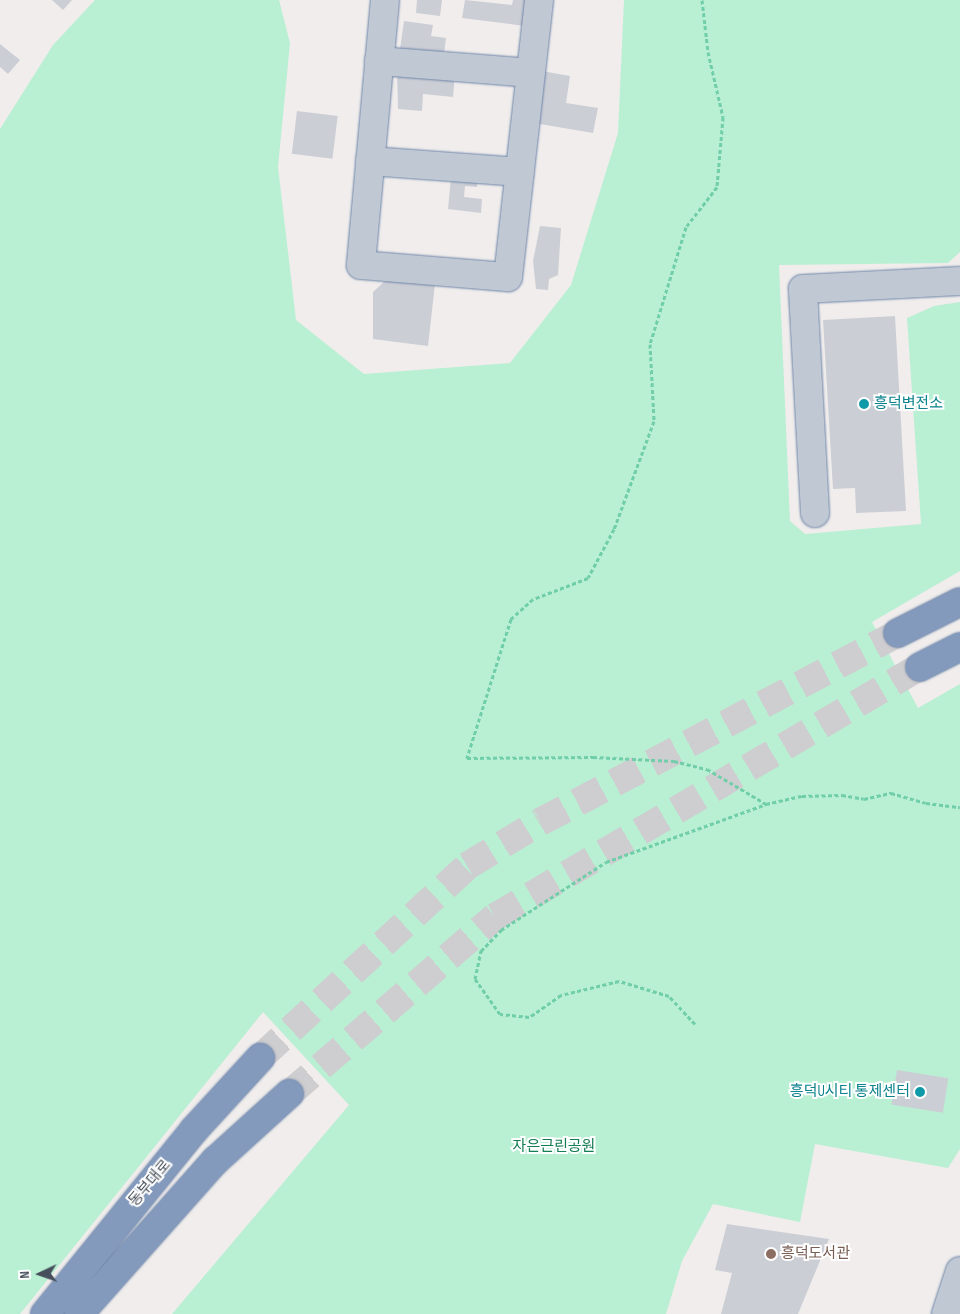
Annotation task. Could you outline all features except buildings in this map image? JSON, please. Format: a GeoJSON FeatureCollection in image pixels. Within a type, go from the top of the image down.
{"type":"FeatureCollection","features":[{"type":"Feature","properties":{"kind":"highway"},"geometry":{"type":"LineString","coordinates":[[898,633],[960,602]]}},
{"type":"Feature","properties":{"kind":"highway"},"geometry":{"type":"LineString","coordinates":[[920,667],[960,647]]}},
{"type":"Feature","properties":{"kind":"highway","name":"동부대로"},"geometry":{"type":"LineString","coordinates":[[45,1314],[194,1130],[260,1058]]}},
{"type":"Feature","properties":{"kind":"highway","name":"동부대로"},"geometry":{"type":"LineString","coordinates":[[79,1314],[139,1243],[215,1161],[289,1094]]}},
{"type":"Feature","properties":{"kind":"street"},"geometry":{"type":"LineString","coordinates":[[385,0],[361,266],[508,278],[539,0]]}},
{"type":"Feature","properties":{"kind":"street"},"geometry":{"type":"LineString","coordinates":[[379,61],[531,73]]}},
{"type":"Feature","properties":{"kind":"street"},"geometry":{"type":"LineString","coordinates":[[370,161],[520,172]]}},
{"type":"Feature","properties":{"kind":"street"},"geometry":{"type":"LineString","coordinates":[[815,513],[803,290],[960,281]]}},
{"type":"Feature","properties":{"kind":"street"},"geometry":{"type":"LineString","coordinates":[[946,1314],[960,1271]]}},
{"type":"Feature","properties":{"kind":"path"},"geometry":{"type":"LineString","coordinates":[[702,0],[708,52],[723,117],[717,187],[686,227],[650,344],[654,421],[614,529],[588,578],[533,599],[511,619],[467,758],[593,757],[674,761],[707,768],[766,804]]}},
{"type":"Feature","properties":{"kind":"path"},"geometry":{"type":"LineString","coordinates":[[695,1024],[669,996],[619,982],[561,995],[529,1017],[500,1014],[475,979],[481,951],[501,930],[606,862],[766,804],[802,796],[842,795],[864,799],[891,793],[926,803],[960,807]]}},
{"type":"Feature","properties":{"kind":"green space","name":"자은근린공원"},"geometry":{"type":"Polygon","coordinates":[[[95,0],[279,0],[290,43],[278,167],[296,320],[364,374],[510,363],[571,285],[618,133],[624,0],[960,0],[960,252],[948,263],[779,265],[790,521],[805,534],[921,524],[907,318],[934,306],[960,302],[960,571],[872,622],[918,708],[960,684],[960,1149],[948,1168],[815,1144],[800,1222],[713,1204],[682,1261],[666,1314],[172,1314],[349,1105],[263,1012],[20,1314],[0,1314],[0,129],[53,45],[95,0]]]}},
{"type":"Feature","properties":{"kind":"tunnel"},"geometry":{"type":"LineString","coordinates":[[260,1058],[467,866],[540,822],[898,633]]}},
{"type":"Feature","properties":{"kind":"tunnel"},"geometry":{"type":"LineString","coordinates":[[289,1094],[495,917],[920,667]]}},
{"type":"Feature","properties":{"kind":"place","name":"흥덕변전소"},"geometry":{"type":"Point","coordinates":[864,404]}},
{"type":"Feature","properties":{"kind":"place","name":"흥덕U시티 통제센터"},"geometry":{"type":"Point","coordinates":[920,1092]}},
{"type":"Feature","properties":{"kind":"place","name":"흥덕도서관"},"geometry":{"type":"Point","coordinates":[771,1254]}}]}
